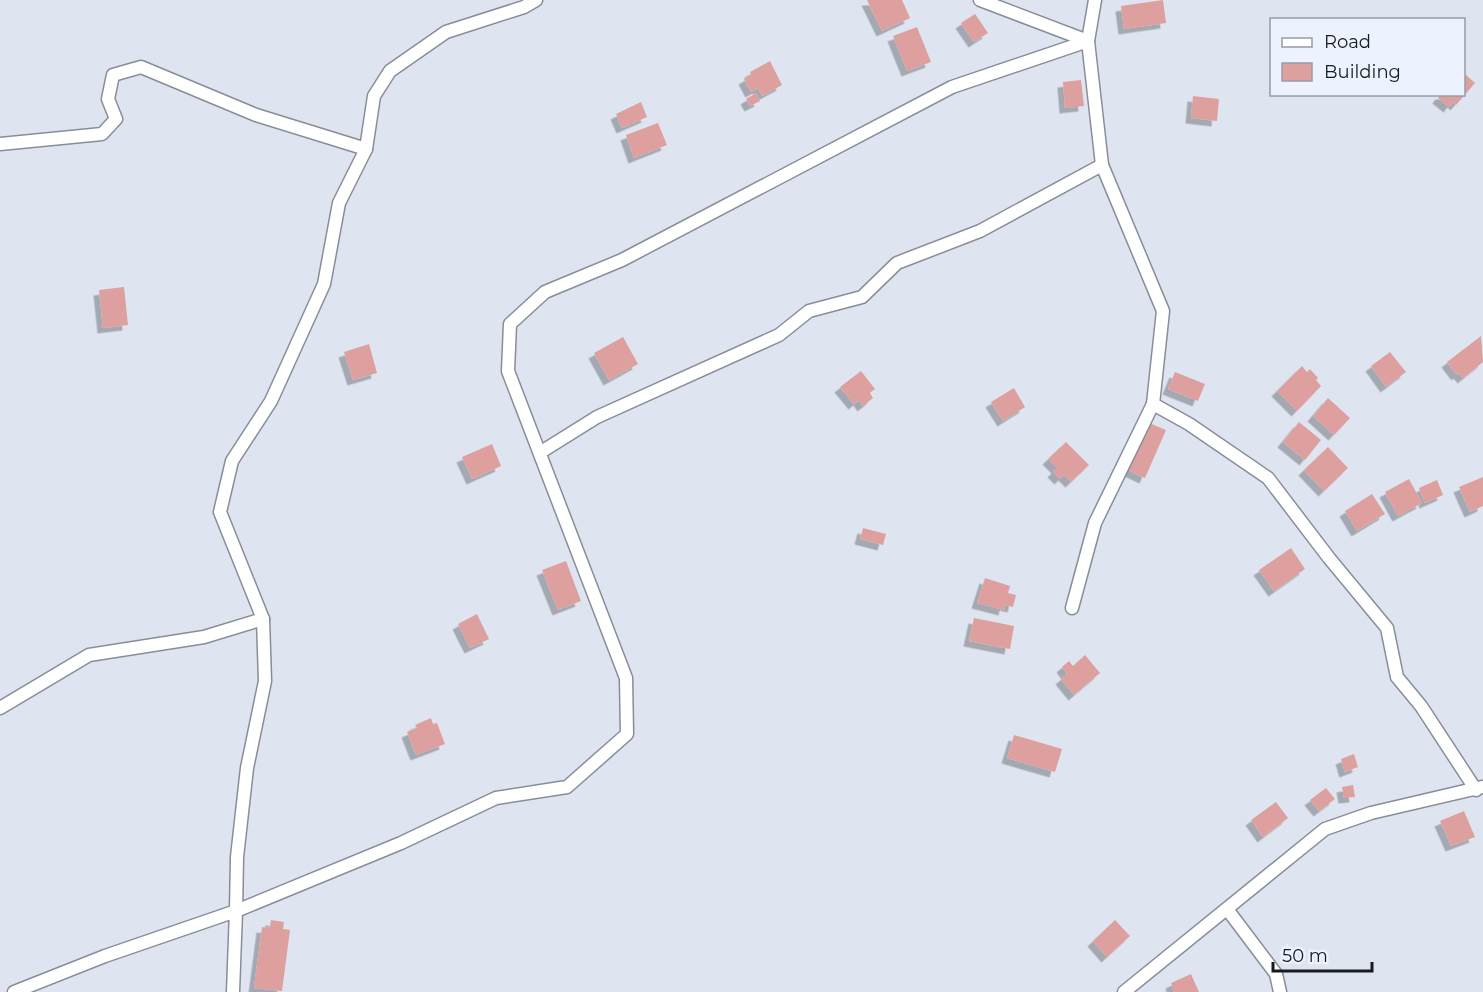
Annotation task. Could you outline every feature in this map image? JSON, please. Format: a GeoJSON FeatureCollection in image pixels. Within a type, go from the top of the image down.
{"type":"FeatureCollection","features":[{"type":"Feature","properties":{"kind":"street"},"geometry":{"type":"LineString","coordinates":[[233,992],[237,857],[247,768],[266,681],[263,619],[220,512],[232,461],[271,401],[324,284],[339,202],[366,149],[374,96],[390,72],[446,32],[524,7],[536,0]]}},
{"type":"Feature","properties":{"kind":"street"},"geometry":{"type":"LineString","coordinates":[[980,0],[1088,41]]}},
{"type":"Feature","properties":{"kind":"street"},"geometry":{"type":"LineString","coordinates":[[1072,608],[1095,523],[1153,404],[1163,311],[1102,165],[1088,41],[1095,0]]}},
{"type":"Feature","properties":{"kind":"street"},"geometry":{"type":"LineString","coordinates":[[14,992],[105,956],[236,911],[401,843],[496,798],[567,787],[627,734],[626,678],[508,371],[510,324],[545,292],[622,260],[952,87],[1088,41]]}},
{"type":"Feature","properties":{"kind":"street"},"geometry":{"type":"LineString","coordinates":[[0,144],[102,134],[116,119],[108,99],[113,75],[141,67],[256,115],[366,149]]}},
{"type":"Feature","properties":{"kind":"street"},"geometry":{"type":"LineString","coordinates":[[541,452],[597,417],[779,335],[809,311],[862,297],[897,263],[980,231],[1102,165]]}},
{"type":"Feature","properties":{"kind":"street"},"geometry":{"type":"LineString","coordinates":[[1129,991],[1325,829],[1371,813],[1480,788],[1421,706],[1397,677],[1387,628],[1329,558],[1268,478],[1189,424],[1153,404]]}},
{"type":"Feature","properties":{"kind":"street"},"geometry":{"type":"LineString","coordinates":[[0,708],[89,655],[204,637],[263,619]]}},
{"type":"Feature","properties":{"kind":"street"},"geometry":{"type":"LineString","coordinates":[[1227,909],[1276,974],[1280,992]]}},
{"type":"Feature","properties":{"kind":"building"},"geometry":{"type":"Polygon","coordinates":[[[867,0],[902,0],[910,18],[882,31],[867,0]]]}},
{"type":"Feature","properties":{"kind":"building"},"geometry":{"type":"Polygon","coordinates":[[[1163,0],[1166,23],[1124,29],[1121,6],[1163,0]]]}},
{"type":"Feature","properties":{"kind":"building"},"geometry":{"type":"Polygon","coordinates":[[[975,14],[988,33],[974,42],[961,23],[975,14]]]}},
{"type":"Feature","properties":{"kind":"building"},"geometry":{"type":"Polygon","coordinates":[[[917,27],[931,62],[907,71],[893,36],[917,27]]]}},
{"type":"Feature","properties":{"kind":"building"},"geometry":{"type":"Polygon","coordinates":[[[770,61],[782,85],[762,96],[758,88],[751,92],[744,79],[751,75],[750,72],[770,61]]]}},
{"type":"Feature","properties":{"kind":"building"},"geometry":{"type":"Polygon","coordinates":[[[1465,74],[1475,83],[1465,95],[1465,74]]]}},
{"type":"Feature","properties":{"kind":"building"},"geometry":{"type":"Polygon","coordinates":[[[1081,80],[1084,106],[1065,108],[1063,82],[1081,80]]]}},
{"type":"Feature","properties":{"kind":"building"},"geometry":{"type":"Polygon","coordinates":[[[756,93],[760,101],[750,106],[746,99],[756,93]]]}},
{"type":"Feature","properties":{"kind":"building"},"geometry":{"type":"Polygon","coordinates":[[[1193,96],[1219,99],[1217,121],[1191,118],[1193,96]]]}},
{"type":"Feature","properties":{"kind":"building"},"geometry":{"type":"Polygon","coordinates":[[[1440,96],[1464,96],[1456,105],[1453,102],[1449,107],[1438,98],[1440,96]]]}},
{"type":"Feature","properties":{"kind":"building"},"geometry":{"type":"Polygon","coordinates":[[[641,102],[647,117],[622,128],[616,114],[641,102]]]}},
{"type":"Feature","properties":{"kind":"building"},"geometry":{"type":"Polygon","coordinates":[[[658,123],[667,145],[634,158],[626,135],[658,123]]]}},
{"type":"Feature","properties":{"kind":"building"},"geometry":{"type":"Polygon","coordinates":[[[124,287],[128,325],[103,328],[99,290],[124,287]]]}},
{"type":"Feature","properties":{"kind":"building"},"geometry":{"type":"Polygon","coordinates":[[[1481,336],[1483,362],[1463,378],[1459,373],[1457,375],[1447,362],[1481,336]]]}},
{"type":"Feature","properties":{"kind":"building"},"geometry":{"type":"Polygon","coordinates":[[[623,337],[638,364],[609,380],[594,353],[623,337]]]}},
{"type":"Feature","properties":{"kind":"building"},"geometry":{"type":"Polygon","coordinates":[[[369,344],[377,373],[353,380],[344,352],[369,344]]]}},
{"type":"Feature","properties":{"kind":"building"},"geometry":{"type":"Polygon","coordinates":[[[1390,352],[1406,372],[1386,387],[1371,366],[1390,352]]]}},
{"type":"Feature","properties":{"kind":"building"},"geometry":{"type":"Polygon","coordinates":[[[1302,366],[1307,372],[1310,369],[1318,378],[1316,380],[1321,386],[1297,411],[1277,391],[1302,366]]]}},
{"type":"Feature","properties":{"kind":"building"},"geometry":{"type":"Polygon","coordinates":[[[861,371],[875,389],[870,393],[873,398],[863,406],[859,400],[854,404],[840,387],[861,371]]]}},
{"type":"Feature","properties":{"kind":"building"},"geometry":{"type":"Polygon","coordinates":[[[1175,372],[1205,384],[1198,401],[1168,389],[1175,372]]]}},
{"type":"Feature","properties":{"kind":"building"},"geometry":{"type":"Polygon","coordinates":[[[1014,388],[1025,407],[1003,421],[991,402],[1014,388]]]}},
{"type":"Feature","properties":{"kind":"building"},"geometry":{"type":"Polygon","coordinates":[[[1328,398],[1350,418],[1334,435],[1313,416],[1328,398]]]}},
{"type":"Feature","properties":{"kind":"building"},"geometry":{"type":"Polygon","coordinates":[[[1299,422],[1321,440],[1305,460],[1283,442],[1299,422]]]}},
{"type":"Feature","properties":{"kind":"building"},"geometry":{"type":"Polygon","coordinates":[[[1149,423],[1166,430],[1145,478],[1128,470],[1149,423]]]}},
{"type":"Feature","properties":{"kind":"building"},"geometry":{"type":"Polygon","coordinates":[[[1066,442],[1089,465],[1071,482],[1064,475],[1060,479],[1053,472],[1057,468],[1048,459],[1066,442]]]}},
{"type":"Feature","properties":{"kind":"building"},"geometry":{"type":"Polygon","coordinates":[[[492,444],[501,466],[472,479],[462,457],[492,444]]]}},
{"type":"Feature","properties":{"kind":"building"},"geometry":{"type":"Polygon","coordinates":[[[1328,447],[1348,468],[1324,491],[1304,470],[1328,447]]]}},
{"type":"Feature","properties":{"kind":"building"},"geometry":{"type":"Polygon","coordinates":[[[1483,477],[1483,506],[1470,512],[1459,487],[1483,477]]]}},
{"type":"Feature","properties":{"kind":"building"},"geometry":{"type":"Polygon","coordinates":[[[1409,479],[1422,503],[1398,516],[1385,492],[1409,479]]]}},
{"type":"Feature","properties":{"kind":"building"},"geometry":{"type":"Polygon","coordinates":[[[1437,480],[1443,495],[1425,503],[1419,488],[1437,480]]]}},
{"type":"Feature","properties":{"kind":"building"},"geometry":{"type":"Polygon","coordinates":[[[1372,494],[1385,514],[1357,531],[1345,511],[1372,494]]]}},
{"type":"Feature","properties":{"kind":"building"},"geometry":{"type":"Polygon","coordinates":[[[863,528],[886,534],[883,545],[860,539],[863,528]]]}},
{"type":"Feature","properties":{"kind":"building"},"geometry":{"type":"Polygon","coordinates":[[[1291,548],[1305,569],[1274,591],[1259,570],[1291,548]]]}},
{"type":"Feature","properties":{"kind":"building"},"geometry":{"type":"Polygon","coordinates":[[[566,561],[581,601],[558,610],[542,570],[566,561]]]}},
{"type":"Feature","properties":{"kind":"building"},"geometry":{"type":"Polygon","coordinates":[[[985,578],[1010,586],[1008,593],[1016,595],[1013,607],[1005,605],[1004,610],[977,603],[985,578]]]}},
{"type":"Feature","properties":{"kind":"building"},"geometry":{"type":"Polygon","coordinates":[[[477,614],[489,639],[470,648],[458,624],[477,614]]]}},
{"type":"Feature","properties":{"kind":"building"},"geometry":{"type":"Polygon","coordinates":[[[974,618],[1014,626],[1010,649],[969,641],[974,618]]]}},
{"type":"Feature","properties":{"kind":"building"},"geometry":{"type":"Polygon","coordinates":[[[1085,655],[1100,673],[1074,695],[1061,679],[1067,674],[1062,667],[1069,661],[1073,666],[1085,655]]]}},
{"type":"Feature","properties":{"kind":"building"},"geometry":{"type":"Polygon","coordinates":[[[431,718],[433,724],[437,723],[445,744],[416,755],[407,732],[417,728],[415,725],[431,718]]]}},
{"type":"Feature","properties":{"kind":"building"},"geometry":{"type":"Polygon","coordinates":[[[1014,735],[1062,749],[1055,772],[1007,758],[1014,735]]]}},
{"type":"Feature","properties":{"kind":"building"},"geometry":{"type":"Polygon","coordinates":[[[1354,754],[1358,767],[1345,772],[1341,759],[1354,754]]]}},
{"type":"Feature","properties":{"kind":"building"},"geometry":{"type":"Polygon","coordinates":[[[1353,785],[1355,797],[1344,798],[1342,787],[1353,785]]]}},
{"type":"Feature","properties":{"kind":"building"},"geometry":{"type":"Polygon","coordinates":[[[1326,788],[1335,799],[1319,811],[1310,800],[1326,788]]]}},
{"type":"Feature","properties":{"kind":"building"},"geometry":{"type":"Polygon","coordinates":[[[1276,802],[1288,818],[1263,837],[1251,820],[1276,802]]]}},
{"type":"Feature","properties":{"kind":"building"},"geometry":{"type":"Polygon","coordinates":[[[1464,811],[1475,837],[1451,846],[1440,821],[1464,811]]]}},
{"type":"Feature","properties":{"kind":"building"},"geometry":{"type":"Polygon","coordinates":[[[271,920],[284,922],[283,929],[290,930],[282,991],[254,988],[262,927],[270,928],[271,920]]]}},
{"type":"Feature","properties":{"kind":"building"},"geometry":{"type":"Polygon","coordinates":[[[1115,920],[1130,936],[1107,957],[1093,941],[1115,920]]]}},
{"type":"Feature","properties":{"kind":"building"},"geometry":{"type":"Polygon","coordinates":[[[1191,974],[1199,992],[1174,992],[1171,983],[1191,974]]]}}]}
